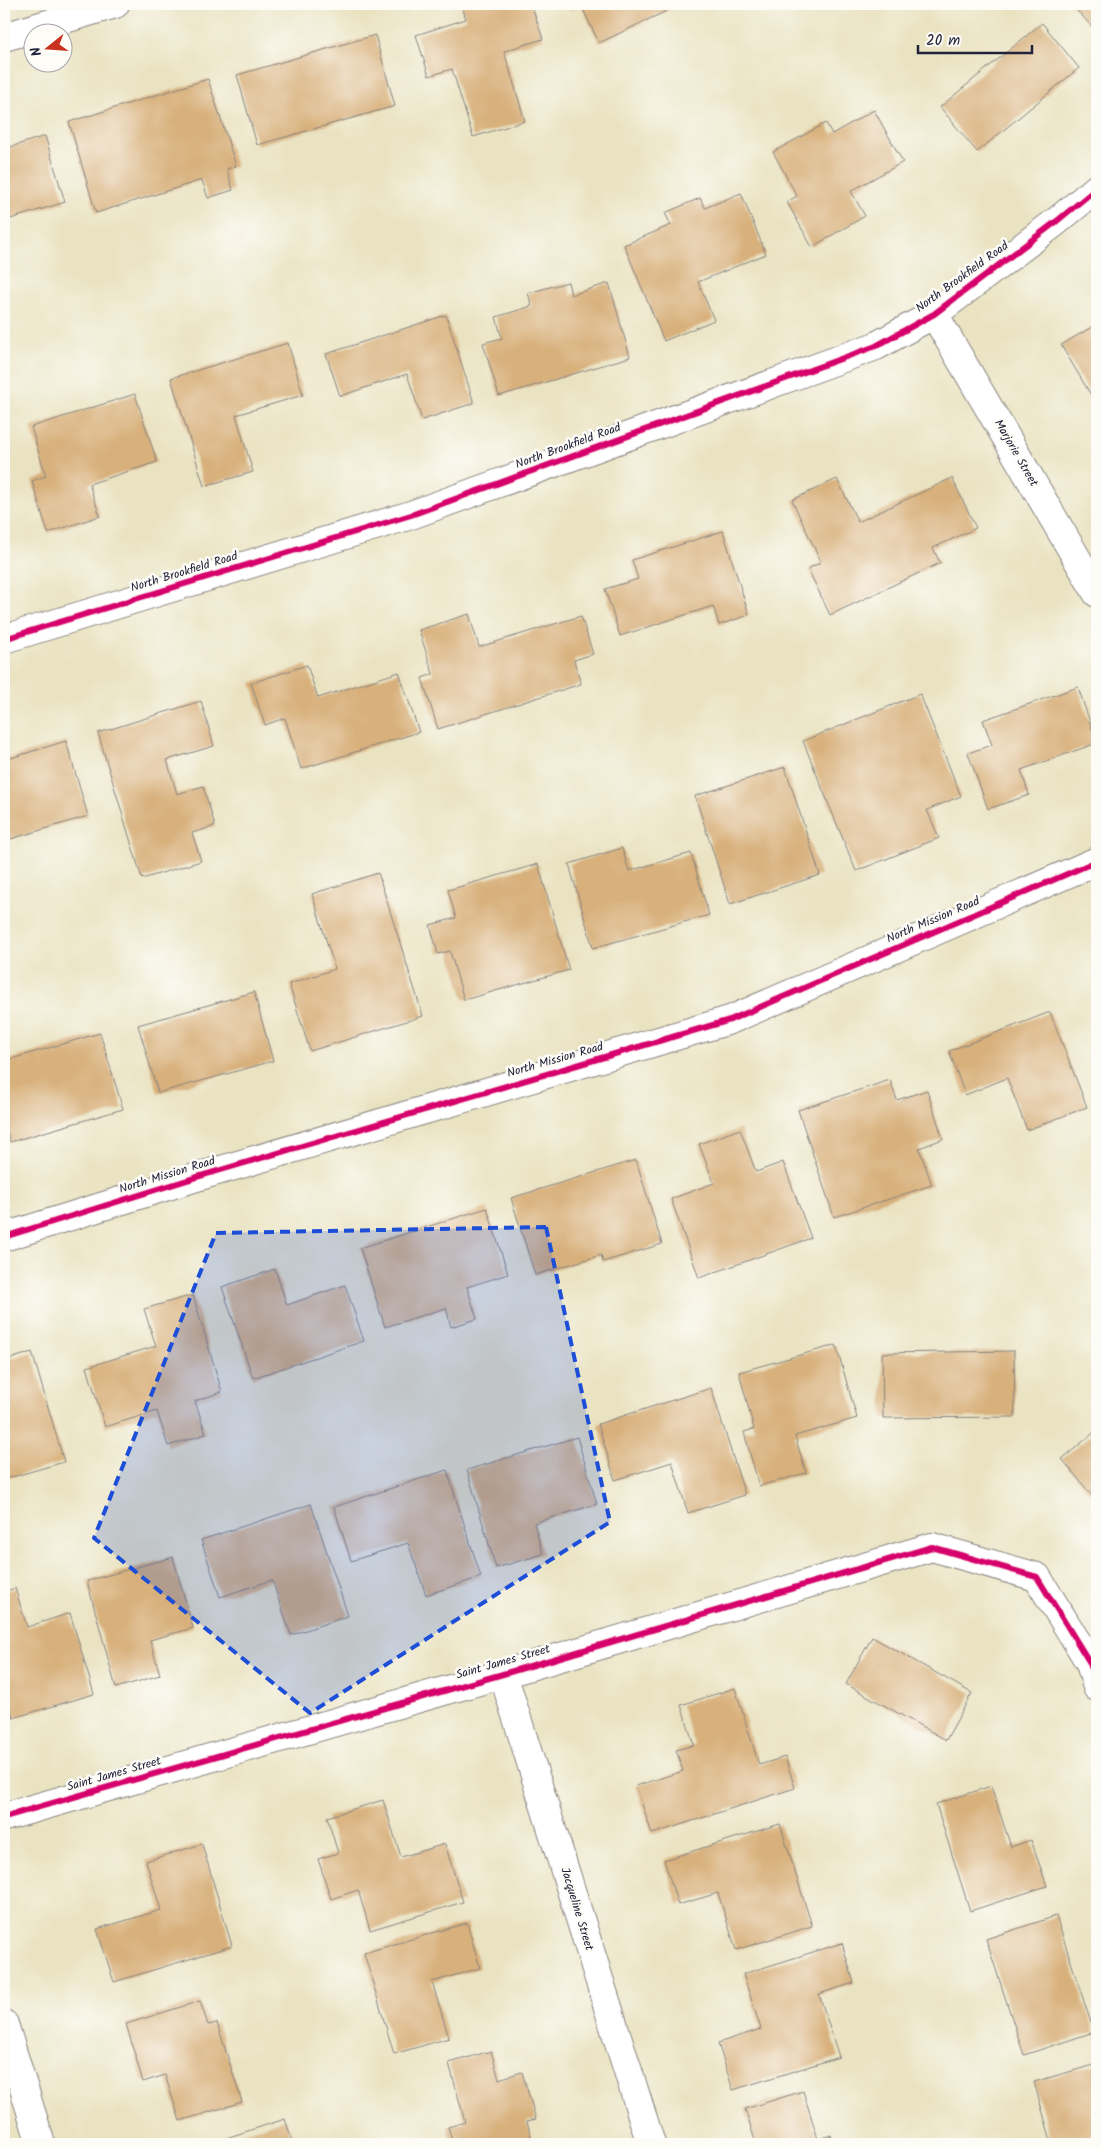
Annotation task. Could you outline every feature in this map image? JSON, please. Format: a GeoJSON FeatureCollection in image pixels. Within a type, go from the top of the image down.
{"type":"FeatureCollection","features":[{"type":"Feature","properties":{"kind":"street"},"geometry":{"type":"LineString","coordinates":[[4,37],[115,4]]}},
{"type":"Feature","properties":{"kind":"street","name":"North Brookfield Road"},"geometry":{"type":"LineString","coordinates":[[4,639],[412,515],[876,346],[934,314],[1058,221],[1097,188]]}},
{"type":"Feature","properties":{"kind":"street","name":"Marjorie Street"},"geometry":{"type":"LineString","coordinates":[[934,314],[1097,593]]}},
{"type":"Feature","properties":{"kind":"street","name":"North Mission Road"},"geometry":{"type":"LineString","coordinates":[[4,1237],[206,1174],[730,1020],[1097,861]]}},
{"type":"Feature","properties":{"kind":"street","name":"Saint James Street"},"geometry":{"type":"LineString","coordinates":[[4,1817],[503,1674],[932,1547],[1036,1577],[1090,1663],[1097,1687]]}},
{"type":"Feature","properties":{"kind":"street","name":"Jacqueline Street"},"geometry":{"type":"LineString","coordinates":[[503,1674],[651,2144]]}},
{"type":"Feature","properties":{"kind":"street"},"geometry":{"type":"LineString","coordinates":[[4,2024],[41,2144]]}},
{"type":"Feature","properties":{"kind":"highlighted area"},"geometry":{"type":"Polygon","coordinates":[[[546,1227],[610,1522],[310,1713],[94,1538],[216,1233],[546,1227]]]}},
{"type":"Feature","properties":{"kind":"building"},"geometry":{"type":"Polygon","coordinates":[[[461,4],[531,4],[543,39],[504,51],[525,121],[473,137],[452,69],[429,76],[416,35],[466,19],[461,4]]]}},
{"type":"Feature","properties":{"kind":"building"},"geometry":{"type":"Polygon","coordinates":[[[568,4],[673,4],[675,7],[599,43],[581,5],[571,10],[568,4]]]}},
{"type":"Feature","properties":{"kind":"building"},"geometry":{"type":"Polygon","coordinates":[[[1071,4],[1097,4],[1097,32],[1071,4]]]}},
{"type":"Feature","properties":{"kind":"building"},"geometry":{"type":"Polygon","coordinates":[[[1042,23],[1079,68],[977,152],[940,107],[1042,23]]]}},
{"type":"Feature","properties":{"kind":"building"},"geometry":{"type":"Polygon","coordinates":[[[375,35],[395,106],[257,145],[237,75],[375,35]]]}},
{"type":"Feature","properties":{"kind":"building"},"geometry":{"type":"Polygon","coordinates":[[[208,79],[236,166],[227,169],[233,190],[208,198],[202,180],[96,213],[69,122],[208,79]]]}},
{"type":"Feature","properties":{"kind":"building"},"geometry":{"type":"Polygon","coordinates":[[[874,110],[903,162],[851,191],[865,216],[812,247],[787,202],[797,196],[773,152],[826,123],[832,134],[874,110]]]}},
{"type":"Feature","properties":{"kind":"building"},"geometry":{"type":"Polygon","coordinates":[[[45,136],[65,202],[4,221],[4,149],[45,136]]]}},
{"type":"Feature","properties":{"kind":"building"},"geometry":{"type":"Polygon","coordinates":[[[741,193],[766,254],[698,282],[714,320],[664,341],[624,245],[671,225],[665,213],[700,198],[705,208],[741,193]]]}},
{"type":"Feature","properties":{"kind":"building"},"geometry":{"type":"Polygon","coordinates":[[[568,282],[571,295],[609,283],[630,357],[499,396],[483,343],[502,338],[496,317],[532,306],[528,293],[568,282]]]}},
{"type":"Feature","properties":{"kind":"building"},"geometry":{"type":"Polygon","coordinates":[[[446,315],[474,403],[422,420],[407,374],[340,396],[326,354],[446,315]]]}},
{"type":"Feature","properties":{"kind":"building"},"geometry":{"type":"Polygon","coordinates":[[[1097,324],[1097,391],[1091,395],[1061,345],[1097,324]]]}},
{"type":"Feature","properties":{"kind":"building"},"geometry":{"type":"Polygon","coordinates":[[[288,343],[303,395],[236,415],[253,472],[204,486],[171,378],[288,343]]]}},
{"type":"Feature","properties":{"kind":"building"},"geometry":{"type":"Polygon","coordinates":[[[135,394],[157,462],[89,484],[100,516],[48,533],[32,481],[46,476],[31,427],[135,394]]]}},
{"type":"Feature","properties":{"kind":"building"},"geometry":{"type":"Polygon","coordinates":[[[952,478],[976,528],[933,548],[940,563],[830,615],[808,569],[821,562],[792,500],[837,479],[858,522],[952,478]]]}},
{"type":"Feature","properties":{"kind":"building"},"geometry":{"type":"Polygon","coordinates":[[[723,531],[749,615],[719,625],[713,606],[620,636],[605,589],[638,579],[632,560],[723,531]]]}},
{"type":"Feature","properties":{"kind":"building"},"geometry":{"type":"Polygon","coordinates":[[[469,614],[479,647],[581,616],[593,654],[574,660],[581,684],[438,729],[422,678],[433,674],[419,630],[469,614]]]}},
{"type":"Feature","properties":{"kind":"building"},"geometry":{"type":"Polygon","coordinates":[[[307,665],[318,698],[399,672],[419,732],[301,769],[285,718],[265,725],[251,683],[307,665]]]}},
{"type":"Feature","properties":{"kind":"building"},"geometry":{"type":"Polygon","coordinates":[[[1078,687],[1097,743],[1021,770],[1029,795],[988,809],[968,753],[992,745],[983,720],[1078,687]]]}},
{"type":"Feature","properties":{"kind":"building"},"geometry":{"type":"Polygon","coordinates":[[[920,694],[961,796],[927,810],[939,838],[856,871],[803,741],[920,694]]]}},
{"type":"Feature","properties":{"kind":"building"},"geometry":{"type":"Polygon","coordinates":[[[201,701],[214,746],[167,760],[177,794],[203,786],[215,826],[192,833],[201,861],[142,879],[98,733],[201,701]]]}},
{"type":"Feature","properties":{"kind":"building"},"geometry":{"type":"Polygon","coordinates":[[[66,741],[88,816],[4,841],[4,760],[66,741]]]}},
{"type":"Feature","properties":{"kind":"building"},"geometry":{"type":"Polygon","coordinates":[[[785,767],[820,875],[730,904],[695,796],[785,767]]]}},
{"type":"Feature","properties":{"kind":"building"},"geometry":{"type":"Polygon","coordinates":[[[622,848],[629,871],[691,853],[709,915],[593,948],[569,864],[622,848]]]}},
{"type":"Feature","properties":{"kind":"building"},"geometry":{"type":"Polygon","coordinates":[[[538,864],[569,970],[464,1000],[450,951],[438,954],[430,925],[456,918],[448,890],[538,864]]]}},
{"type":"Feature","properties":{"kind":"building"},"geometry":{"type":"Polygon","coordinates":[[[378,873],[423,1016],[310,1051],[289,984],[335,969],[312,894],[378,873]]]}},
{"type":"Feature","properties":{"kind":"building"},"geometry":{"type":"Polygon","coordinates":[[[254,992],[273,1061],[158,1093],[138,1025],[254,992]]]}},
{"type":"Feature","properties":{"kind":"building"},"geometry":{"type":"Polygon","coordinates":[[[1050,1012],[1087,1107],[1027,1130],[1007,1078],[965,1095],[949,1051],[1050,1012]]]}},
{"type":"Feature","properties":{"kind":"building"},"geometry":{"type":"Polygon","coordinates":[[[100,1033],[123,1109],[10,1142],[4,1121],[4,1061],[100,1033]]]}},
{"type":"Feature","properties":{"kind":"building"},"geometry":{"type":"Polygon","coordinates":[[[890,1080],[897,1100],[927,1090],[943,1139],[919,1148],[932,1185],[834,1217],[798,1110],[890,1080]]]}},
{"type":"Feature","properties":{"kind":"building"},"geometry":{"type":"Polygon","coordinates":[[[740,1129],[756,1172],[783,1162],[811,1238],[699,1278],[671,1199],[714,1183],[699,1144],[740,1129]]]}},
{"type":"Feature","properties":{"kind":"building"},"geometry":{"type":"Polygon","coordinates":[[[636,1160],[662,1244],[603,1262],[601,1255],[535,1275],[511,1198],[636,1160]]]}},
{"type":"Feature","properties":{"kind":"building"},"geometry":{"type":"Polygon","coordinates":[[[487,1208],[508,1274],[467,1287],[477,1319],[451,1327],[446,1308],[385,1327],[360,1248],[487,1208]]]}},
{"type":"Feature","properties":{"kind":"building"},"geometry":{"type":"Polygon","coordinates":[[[275,1269],[287,1305],[345,1285],[364,1341],[253,1378],[222,1287],[275,1269]]]}},
{"type":"Feature","properties":{"kind":"building"},"geometry":{"type":"Polygon","coordinates":[[[193,1295],[222,1392],[195,1401],[206,1434],[168,1446],[157,1411],[105,1427],[87,1367],[156,1346],[144,1309],[193,1295]]]}},
{"type":"Feature","properties":{"kind":"building"},"geometry":{"type":"Polygon","coordinates":[[[836,1345],[857,1418],[795,1436],[806,1473],[759,1486],[744,1432],[754,1429],[739,1372],[836,1345]]]}},
{"type":"Feature","properties":{"kind":"building"},"geometry":{"type":"Polygon","coordinates":[[[1014,1351],[1015,1417],[883,1418],[882,1353],[1014,1351]]]}},
{"type":"Feature","properties":{"kind":"building"},"geometry":{"type":"Polygon","coordinates":[[[32,1352],[64,1462],[5,1479],[4,1361],[32,1352]]]}},
{"type":"Feature","properties":{"kind":"building"},"geometry":{"type":"Polygon","coordinates":[[[711,1388],[745,1495],[688,1513],[672,1462],[615,1480],[598,1424],[711,1388]]]}},
{"type":"Feature","properties":{"kind":"building"},"geometry":{"type":"Polygon","coordinates":[[[1097,1430],[1097,1502],[1062,1459],[1097,1430]]]}},
{"type":"Feature","properties":{"kind":"building"},"geometry":{"type":"Polygon","coordinates":[[[577,1437],[597,1504],[534,1523],[543,1554],[496,1568],[467,1470],[577,1437]]]}},
{"type":"Feature","properties":{"kind":"building"},"geometry":{"type":"Polygon","coordinates":[[[447,1470],[481,1577],[426,1595],[408,1543],[351,1561],[334,1507],[447,1470]]]}},
{"type":"Feature","properties":{"kind":"building"},"geometry":{"type":"Polygon","coordinates":[[[311,1504],[348,1616],[291,1635],[272,1580],[220,1597],[201,1540],[311,1504]]]}},
{"type":"Feature","properties":{"kind":"building"},"geometry":{"type":"Polygon","coordinates":[[[173,1557],[193,1628],[150,1640],[160,1675],[116,1688],[87,1581],[173,1557]]]}},
{"type":"Feature","properties":{"kind":"building"},"geometry":{"type":"Polygon","coordinates":[[[15,1588],[27,1627],[70,1613],[94,1694],[13,1718],[4,1686],[4,1592],[15,1588]]]}},
{"type":"Feature","properties":{"kind":"building"},"geometry":{"type":"Polygon","coordinates":[[[872,1637],[972,1693],[946,1740],[846,1684],[872,1637]]]}},
{"type":"Feature","properties":{"kind":"building"},"geometry":{"type":"Polygon","coordinates":[[[735,1688],[759,1765],[785,1757],[795,1788],[652,1834],[636,1786],[683,1771],[676,1750],[694,1745],[681,1705],[735,1688]]]}},
{"type":"Feature","properties":{"kind":"building"},"geometry":{"type":"Polygon","coordinates":[[[991,1786],[1011,1847],[1031,1840],[1047,1886],[970,1911],[936,1804],[991,1786]]]}},
{"type":"Feature","properties":{"kind":"building"},"geometry":{"type":"Polygon","coordinates":[[[383,1800],[401,1857],[445,1844],[463,1902],[370,1930],[358,1890],[331,1899],[318,1859],[338,1853],[327,1817],[383,1800]]]}},
{"type":"Feature","properties":{"kind":"building"},"geometry":{"type":"Polygon","coordinates":[[[780,1824],[812,1926],[736,1950],[718,1893],[678,1905],[664,1860],[780,1824]]]}},
{"type":"Feature","properties":{"kind":"building"},"geometry":{"type":"Polygon","coordinates":[[[202,1844],[232,1946],[114,1982],[97,1929],[161,1910],[146,1861],[202,1844]]]}},
{"type":"Feature","properties":{"kind":"building"},"geometry":{"type":"Polygon","coordinates":[[[1056,1916],[1094,2032],[1024,2055],[986,1939],[1056,1916]]]}},
{"type":"Feature","properties":{"kind":"building"},"geometry":{"type":"Polygon","coordinates":[[[467,1923],[480,1968],[432,1982],[449,2038],[394,2054],[364,1953],[467,1923]]]}},
{"type":"Feature","properties":{"kind":"building"},"geometry":{"type":"Polygon","coordinates":[[[842,1943],[854,1983],[819,1994],[839,2057],[733,2090],[718,2043],[761,2029],[743,1974],[842,1943]]]}},
{"type":"Feature","properties":{"kind":"building"},"geometry":{"type":"Polygon","coordinates":[[[200,2001],[208,2025],[217,2023],[242,2102],[180,2121],[165,2075],[143,2082],[126,2024],[200,2001]]]}},
{"type":"Feature","properties":{"kind":"building"},"geometry":{"type":"Polygon","coordinates":[[[491,2051],[499,2079],[522,2072],[536,2119],[527,2121],[533,2144],[453,2144],[448,2127],[465,2122],[449,2063],[491,2051]]]}},
{"type":"Feature","properties":{"kind":"building"},"geometry":{"type":"Polygon","coordinates":[[[1097,2064],[1097,2144],[1052,2144],[1034,2082],[1097,2064]]]}},
{"type":"Feature","properties":{"kind":"building"},"geometry":{"type":"Polygon","coordinates":[[[803,2091],[818,2139],[831,2135],[834,2144],[756,2144],[745,2109],[803,2091]]]}},
{"type":"Feature","properties":{"kind":"building"},"geometry":{"type":"Polygon","coordinates":[[[285,2119],[293,2144],[228,2144],[226,2138],[285,2119]]]}},
{"type":"Feature","properties":{"kind":"cycle path"},"geometry":{"type":"LineString","coordinates":[[4,639],[411,515],[876,346],[934,314],[1057,221],[1097,188]]}},
{"type":"Feature","properties":{"kind":"cycle path"},"geometry":{"type":"LineString","coordinates":[[4,1237],[197,1177],[730,1020],[1097,861]]}},
{"type":"Feature","properties":{"kind":"cycle path"},"geometry":{"type":"LineString","coordinates":[[4,1817],[503,1674],[932,1547],[1037,1577],[1090,1663],[1097,1687]]}}]}
